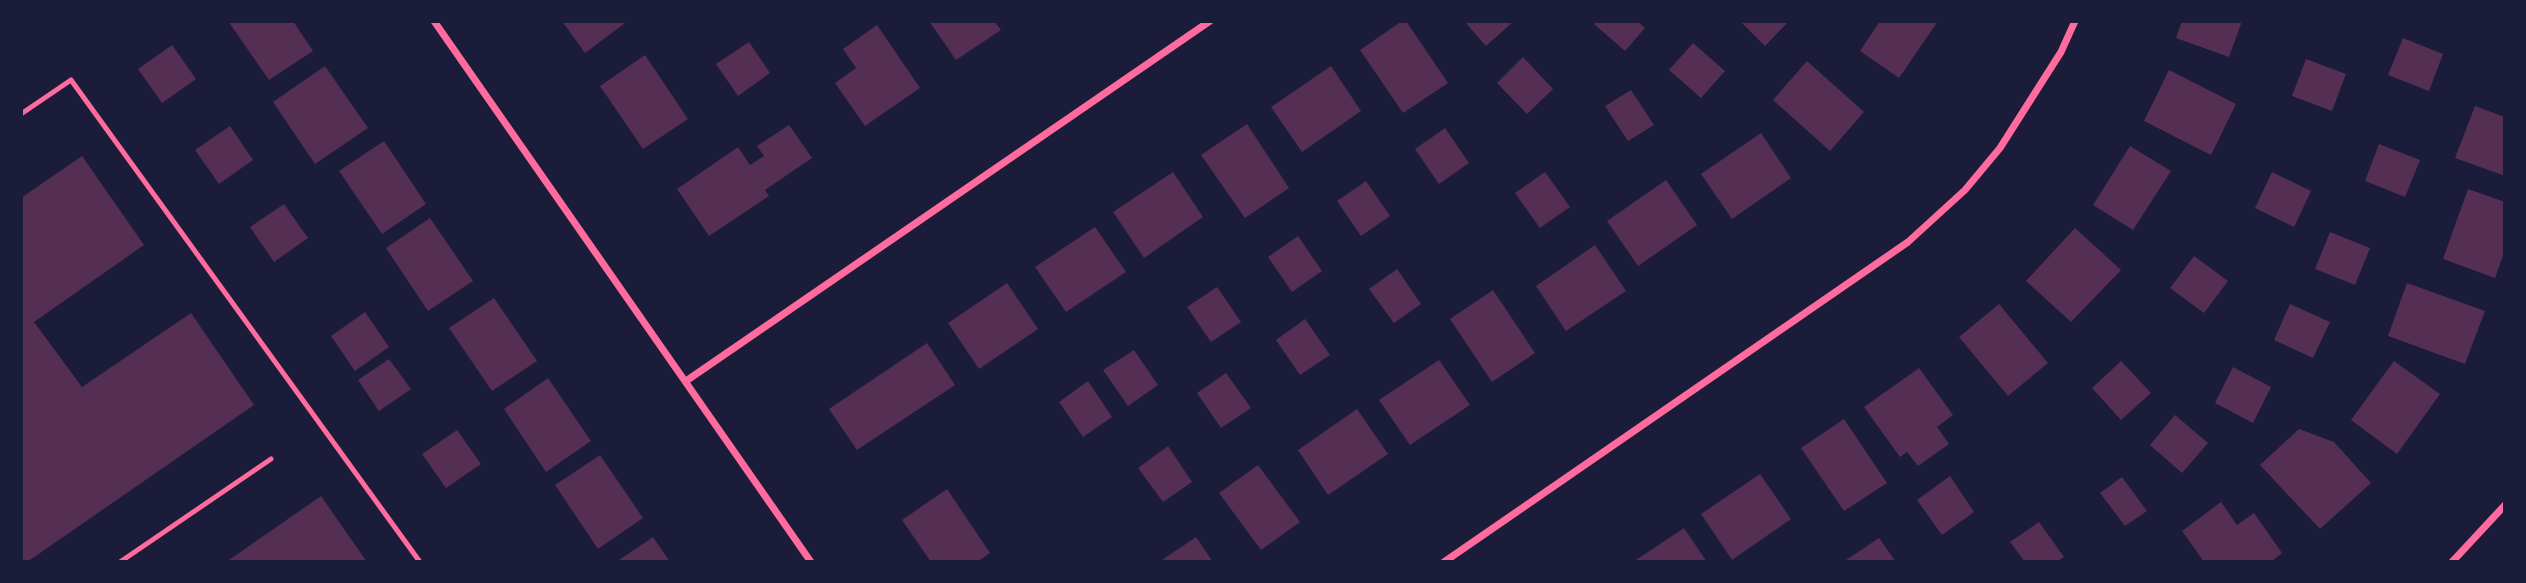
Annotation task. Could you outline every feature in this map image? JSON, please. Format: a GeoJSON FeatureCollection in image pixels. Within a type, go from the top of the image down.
{"type":"FeatureCollection","features":[{"type":"Feature","properties":{"kind":"street"},"geometry":{"type":"LineString","coordinates":[[434,21],[811,562]]}},
{"type":"Feature","properties":{"kind":"street"},"geometry":{"type":"LineString","coordinates":[[685,381],[1210,21]]}},
{"type":"Feature","properties":{"kind":"street"},"geometry":{"type":"LineString","coordinates":[[1444,562],[1908,242],[1965,190],[2000,148],[2061,52],[2074,21]]}},
{"type":"Feature","properties":{"kind":"street"},"geometry":{"type":"LineString","coordinates":[[2452,562],[2505,505]]}},
{"type":"Feature","properties":{"kind":"lane"},"geometry":{"type":"LineString","coordinates":[[21,114],[71,80],[420,562]]}},
{"type":"Feature","properties":{"kind":"lane"},"geometry":{"type":"LineString","coordinates":[[120,562],[271,459]]}},
{"type":"Feature","properties":{"kind":"building"},"geometry":{"type":"Polygon","coordinates":[[[228,21],[293,21],[313,51],[269,80],[228,21]]]}},
{"type":"Feature","properties":{"kind":"building"},"geometry":{"type":"Polygon","coordinates":[[[562,21],[628,21],[585,53],[562,21]]]}},
{"type":"Feature","properties":{"kind":"building"},"geometry":{"type":"Polygon","coordinates":[[[929,21],[994,21],[1001,30],[956,60],[929,21]]]}},
{"type":"Feature","properties":{"kind":"building"},"geometry":{"type":"Polygon","coordinates":[[[1402,21],[1406,21],[1448,83],[1403,113],[1360,50],[1402,21]]]}},
{"type":"Feature","properties":{"kind":"building"},"geometry":{"type":"Polygon","coordinates":[[[1464,21],[1514,21],[1486,46],[1464,21]]]}},
{"type":"Feature","properties":{"kind":"building"},"geometry":{"type":"Polygon","coordinates":[[[1596,21],[1637,21],[1645,28],[1625,51],[1594,24],[1596,21]]]}},
{"type":"Feature","properties":{"kind":"building"},"geometry":{"type":"Polygon","coordinates":[[[1740,21],[1789,21],[1765,46],[1740,21]]]}},
{"type":"Feature","properties":{"kind":"building"},"geometry":{"type":"Polygon","coordinates":[[[1880,21],[1938,21],[1899,78],[1860,51],[1880,21]]]}},
{"type":"Feature","properties":{"kind":"building"},"geometry":{"type":"Polygon","coordinates":[[[2182,21],[2242,21],[2229,57],[2176,38],[2182,21]]]}},
{"type":"Feature","properties":{"kind":"building"},"geometry":{"type":"Polygon","coordinates":[[[877,25],[920,88],[865,126],[835,83],[856,68],[843,49],[877,25]]]}},
{"type":"Feature","properties":{"kind":"building"},"geometry":{"type":"Polygon","coordinates":[[[2403,38],[2443,54],[2429,91],[2388,75],[2403,38]]]}},
{"type":"Feature","properties":{"kind":"building"},"geometry":{"type":"Polygon","coordinates":[[[749,42],[770,73],[738,96],[716,64],[749,42]]]}},
{"type":"Feature","properties":{"kind":"building"},"geometry":{"type":"Polygon","coordinates":[[[1693,43],[1725,71],[1701,98],[1669,70],[1693,43]]]}},
{"type":"Feature","properties":{"kind":"building"},"geometry":{"type":"Polygon","coordinates":[[[172,45],[196,79],[162,103],[138,69],[172,45]]]}},
{"type":"Feature","properties":{"kind":"building"},"geometry":{"type":"Polygon","coordinates":[[[645,55],[688,119],[643,149],[600,86],[645,55]]]}},
{"type":"Feature","properties":{"kind":"building"},"geometry":{"type":"Polygon","coordinates":[[[1523,57],[1553,89],[1527,114],[1497,83],[1523,57]]]}},
{"type":"Feature","properties":{"kind":"building"},"geometry":{"type":"Polygon","coordinates":[[[2306,59],[2346,74],[2332,111],[2292,96],[2306,59]]]}},
{"type":"Feature","properties":{"kind":"building"},"geometry":{"type":"Polygon","coordinates":[[[1807,61],[1864,112],[1830,151],[1773,100],[1807,61]]]}},
{"type":"Feature","properties":{"kind":"building"},"geometry":{"type":"Polygon","coordinates":[[[325,66],[368,128],[315,164],[273,102],[325,66]]]}},
{"type":"Feature","properties":{"kind":"building"},"geometry":{"type":"Polygon","coordinates":[[[1331,66],[1361,111],[1302,152],[1271,107],[1331,66]]]}},
{"type":"Feature","properties":{"kind":"building"},"geometry":{"type":"Polygon","coordinates":[[[2169,70],[2236,104],[2211,155],[2144,121],[2169,70]]]}},
{"type":"Feature","properties":{"kind":"building"},"geometry":{"type":"Polygon","coordinates":[[[1631,90],[1654,125],[1628,141],[1605,106],[1631,90]]]}},
{"type":"Feature","properties":{"kind":"building"},"geometry":{"type":"Polygon","coordinates":[[[2475,106],[2505,117],[2505,176],[2455,158],[2475,106]]]}},
{"type":"Feature","properties":{"kind":"building"},"geometry":{"type":"Polygon","coordinates":[[[1247,124],[1289,188],[1245,218],[1201,155],[1247,124]]]}},
{"type":"Feature","properties":{"kind":"building"},"geometry":{"type":"Polygon","coordinates":[[[789,125],[812,158],[765,190],[769,196],[709,236],[677,189],[738,147],[750,165],[764,156],[757,146],[789,125]]]}},
{"type":"Feature","properties":{"kind":"building"},"geometry":{"type":"Polygon","coordinates":[[[230,126],[253,160],[219,184],[195,150],[230,126]]]}},
{"type":"Feature","properties":{"kind":"building"},"geometry":{"type":"Polygon","coordinates":[[[1445,128],[1469,163],[1439,184],[1415,149],[1445,128]]]}},
{"type":"Feature","properties":{"kind":"building"},"geometry":{"type":"Polygon","coordinates":[[[1761,133],[1791,178],[1732,219],[1701,174],[1761,133]]]}},
{"type":"Feature","properties":{"kind":"building"},"geometry":{"type":"Polygon","coordinates":[[[384,141],[426,204],[382,234],[339,171],[384,141]]]}},
{"type":"Feature","properties":{"kind":"building"},"geometry":{"type":"Polygon","coordinates":[[[2379,144],[2420,160],[2405,197],[2365,181],[2379,144]]]}},
{"type":"Feature","properties":{"kind":"building"},"geometry":{"type":"Polygon","coordinates":[[[2130,146],[2171,171],[2133,230],[2093,205],[2130,146]]]}},
{"type":"Feature","properties":{"kind":"building"},"geometry":{"type":"Polygon","coordinates":[[[82,156],[144,245],[34,322],[82,387],[191,313],[254,405],[27,562],[21,562],[21,198],[82,156]]]}},
{"type":"Feature","properties":{"kind":"building"},"geometry":{"type":"Polygon","coordinates":[[[1173,172],[1203,217],[1144,258],[1113,212],[1173,172]]]}},
{"type":"Feature","properties":{"kind":"building"},"geometry":{"type":"Polygon","coordinates":[[[1545,172],[1570,207],[1540,228],[1515,193],[1545,172]]]}},
{"type":"Feature","properties":{"kind":"building"},"geometry":{"type":"Polygon","coordinates":[[[2272,172],[2311,191],[2294,227],[2255,208],[2272,172]]]}},
{"type":"Feature","properties":{"kind":"building"},"geometry":{"type":"Polygon","coordinates":[[[1666,180],[1697,225],[1638,266],[1607,221],[1666,180]]]}},
{"type":"Feature","properties":{"kind":"building"},"geometry":{"type":"Polygon","coordinates":[[[1366,181],[1390,216],[1361,236],[1337,201],[1366,181]]]}},
{"type":"Feature","properties":{"kind":"building"},"geometry":{"type":"Polygon","coordinates":[[[2468,189],[2505,202],[2505,250],[2495,278],[2443,259],[2468,189]]]}},
{"type":"Feature","properties":{"kind":"building"},"geometry":{"type":"Polygon","coordinates":[[[284,204],[308,238],[274,262],[250,227],[284,204]]]}},
{"type":"Feature","properties":{"kind":"building"},"geometry":{"type":"Polygon","coordinates":[[[430,218],[473,281],[428,311],[386,248],[430,218]]]}},
{"type":"Feature","properties":{"kind":"building"},"geometry":{"type":"Polygon","coordinates":[[[1095,227],[1126,272],[1066,312],[1035,267],[1095,227]]]}},
{"type":"Feature","properties":{"kind":"building"},"geometry":{"type":"Polygon","coordinates":[[[2075,228],[2121,270],[2071,322],[2026,281],[2075,228]]]}},
{"type":"Feature","properties":{"kind":"building"},"geometry":{"type":"Polygon","coordinates":[[[2330,232],[2370,248],[2355,285],[2315,269],[2330,232]]]}},
{"type":"Feature","properties":{"kind":"building"},"geometry":{"type":"Polygon","coordinates":[[[1298,236],[1322,271],[1292,292],[1268,257],[1298,236]]]}},
{"type":"Feature","properties":{"kind":"building"},"geometry":{"type":"Polygon","coordinates":[[[1595,245],[1626,291],[1566,331],[1536,286],[1595,245]]]}},
{"type":"Feature","properties":{"kind":"building"},"geometry":{"type":"Polygon","coordinates":[[[2194,256],[2228,281],[2204,313],[2170,288],[2194,256]]]}},
{"type":"Feature","properties":{"kind":"building"},"geometry":{"type":"Polygon","coordinates":[[[1397,269],[1421,304],[1394,323],[1369,289],[1397,269]]]}},
{"type":"Feature","properties":{"kind":"building"},"geometry":{"type":"Polygon","coordinates":[[[1007,283],[1038,329],[979,369],[948,323],[1007,283]]]}},
{"type":"Feature","properties":{"kind":"building"},"geometry":{"type":"Polygon","coordinates":[[[2407,283],[2485,311],[2465,364],[2388,336],[2407,283]]]}},
{"type":"Feature","properties":{"kind":"building"},"geometry":{"type":"Polygon","coordinates":[[[1217,287],[1241,322],[1211,342],[1187,307],[1217,287]]]}},
{"type":"Feature","properties":{"kind":"building"},"geometry":{"type":"Polygon","coordinates":[[[1493,290],[1535,353],[1492,382],[1450,319],[1493,290]]]}},
{"type":"Feature","properties":{"kind":"building"},"geometry":{"type":"Polygon","coordinates":[[[494,298],[537,361],[492,391],[449,328],[494,298]]]}},
{"type":"Feature","properties":{"kind":"building"},"geometry":{"type":"Polygon","coordinates":[[[1999,304],[2048,363],[2008,396],[1959,337],[1999,304]]]}},
{"type":"Feature","properties":{"kind":"building"},"geometry":{"type":"Polygon","coordinates":[[[2290,304],[2330,322],[2313,358],[2274,340],[2290,304]]]}},
{"type":"Feature","properties":{"kind":"building"},"geometry":{"type":"Polygon","coordinates":[[[365,312],[389,347],[355,371],[331,336],[365,312]]]}},
{"type":"Feature","properties":{"kind":"building"},"geometry":{"type":"Polygon","coordinates":[[[1305,319],[1330,355],[1300,375],[1276,340],[1305,319]]]}},
{"type":"Feature","properties":{"kind":"building"},"geometry":{"type":"Polygon","coordinates":[[[927,343],[955,385],[857,450],[829,409],[927,343]]]}},
{"type":"Feature","properties":{"kind":"building"},"geometry":{"type":"Polygon","coordinates":[[[1134,350],[1158,385],[1128,406],[1103,370],[1134,350]]]}},
{"type":"Feature","properties":{"kind":"building"},"geometry":{"type":"Polygon","coordinates":[[[389,359],[411,389],[379,411],[358,380],[389,359]]]}},
{"type":"Feature","properties":{"kind":"building"},"geometry":{"type":"Polygon","coordinates":[[[1439,360],[1470,405],[1410,445],[1379,400],[1439,360]]]}},
{"type":"Feature","properties":{"kind":"building"},"geometry":{"type":"Polygon","coordinates":[[[2121,361],[2151,393],[2121,420],[2092,388],[2121,361]]]}},
{"type":"Feature","properties":{"kind":"building"},"geometry":{"type":"Polygon","coordinates":[[[2394,361],[2440,394],[2397,454],[2351,420],[2394,361]]]}},
{"type":"Feature","properties":{"kind":"building"},"geometry":{"type":"Polygon","coordinates":[[[2233,367],[2271,387],[2253,423],[2215,403],[2233,367]]]}},
{"type":"Feature","properties":{"kind":"building"},"geometry":{"type":"Polygon","coordinates":[[[1919,368],[1953,415],[1937,427],[1949,444],[1918,466],[1907,452],[1900,457],[1864,407],[1919,368]]]}},
{"type":"Feature","properties":{"kind":"building"},"geometry":{"type":"Polygon","coordinates":[[[1226,373],[1251,408],[1221,428],[1197,393],[1226,373]]]}},
{"type":"Feature","properties":{"kind":"building"},"geometry":{"type":"Polygon","coordinates":[[[548,378],[591,441],[546,472],[504,409],[548,378]]]}},
{"type":"Feature","properties":{"kind":"building"},"geometry":{"type":"Polygon","coordinates":[[[1088,381],[1112,417],[1083,437],[1059,402],[1088,381]]]}},
{"type":"Feature","properties":{"kind":"building"},"geometry":{"type":"Polygon","coordinates":[[[1357,409],[1388,454],[1328,495],[1298,450],[1357,409]]]}},
{"type":"Feature","properties":{"kind":"building"},"geometry":{"type":"Polygon","coordinates":[[[2175,415],[2208,443],[2182,473],[2150,445],[2175,415]]]}},
{"type":"Feature","properties":{"kind":"building"},"geometry":{"type":"Polygon","coordinates":[[[1844,419],[1887,483],[1844,511],[1801,448],[1844,419]]]}},
{"type":"Feature","properties":{"kind":"building"},"geometry":{"type":"Polygon","coordinates":[[[2299,429],[2334,442],[2371,483],[2320,529],[2260,465],[2299,429]]]}},
{"type":"Feature","properties":{"kind":"building"},"geometry":{"type":"Polygon","coordinates":[[[457,430],[481,464],[446,488],[422,454],[457,430]]]}},
{"type":"Feature","properties":{"kind":"building"},"geometry":{"type":"Polygon","coordinates":[[[1168,446],[1192,482],[1163,502],[1138,468],[1168,446]]]}},
{"type":"Feature","properties":{"kind":"building"},"geometry":{"type":"Polygon","coordinates":[[[600,455],[643,518],[598,549],[555,485],[600,455]]]}},
{"type":"Feature","properties":{"kind":"building"},"geometry":{"type":"Polygon","coordinates":[[[1258,465],[1300,522],[1261,550],[1219,493],[1258,465]]]}},
{"type":"Feature","properties":{"kind":"building"},"geometry":{"type":"Polygon","coordinates":[[[1760,474],[1791,519],[1732,560],[1701,514],[1760,474]]]}},
{"type":"Feature","properties":{"kind":"building"},"geometry":{"type":"Polygon","coordinates":[[[1950,476],[1974,512],[1942,535],[1917,500],[1950,476]]]}},
{"type":"Feature","properties":{"kind":"building"},"geometry":{"type":"Polygon","coordinates":[[[2122,477],[2147,511],[2125,526],[2100,493],[2122,477]]]}},
{"type":"Feature","properties":{"kind":"building"},"geometry":{"type":"Polygon","coordinates":[[[947,489],[990,553],[977,562],[931,562],[902,520],[947,489]]]}},
{"type":"Feature","properties":{"kind":"building"},"geometry":{"type":"Polygon","coordinates":[[[321,496],[367,562],[226,562],[321,496]]]}},
{"type":"Feature","properties":{"kind":"building"},"geometry":{"type":"Polygon","coordinates":[[[2221,502],[2237,525],[2254,513],[2282,553],[2271,562],[2204,562],[2182,531],[2221,502]]]}},
{"type":"Feature","properties":{"kind":"building"},"geometry":{"type":"Polygon","coordinates":[[[2039,522],[2064,557],[2056,562],[2025,562],[2010,542],[2039,522]]]}},
{"type":"Feature","properties":{"kind":"building"},"geometry":{"type":"Polygon","coordinates":[[[1684,528],[1707,562],[1633,562],[1684,528]]]}},
{"type":"Feature","properties":{"kind":"building"},"geometry":{"type":"Polygon","coordinates":[[[653,537],[670,562],[616,562],[653,537]]]}},
{"type":"Feature","properties":{"kind":"building"},"geometry":{"type":"Polygon","coordinates":[[[1196,537],[1213,562],[1159,562],[1196,537]]]}},
{"type":"Feature","properties":{"kind":"building"},"geometry":{"type":"Polygon","coordinates":[[[1879,538],[1896,562],[1847,562],[1846,560],[1879,538]]]}}]}
